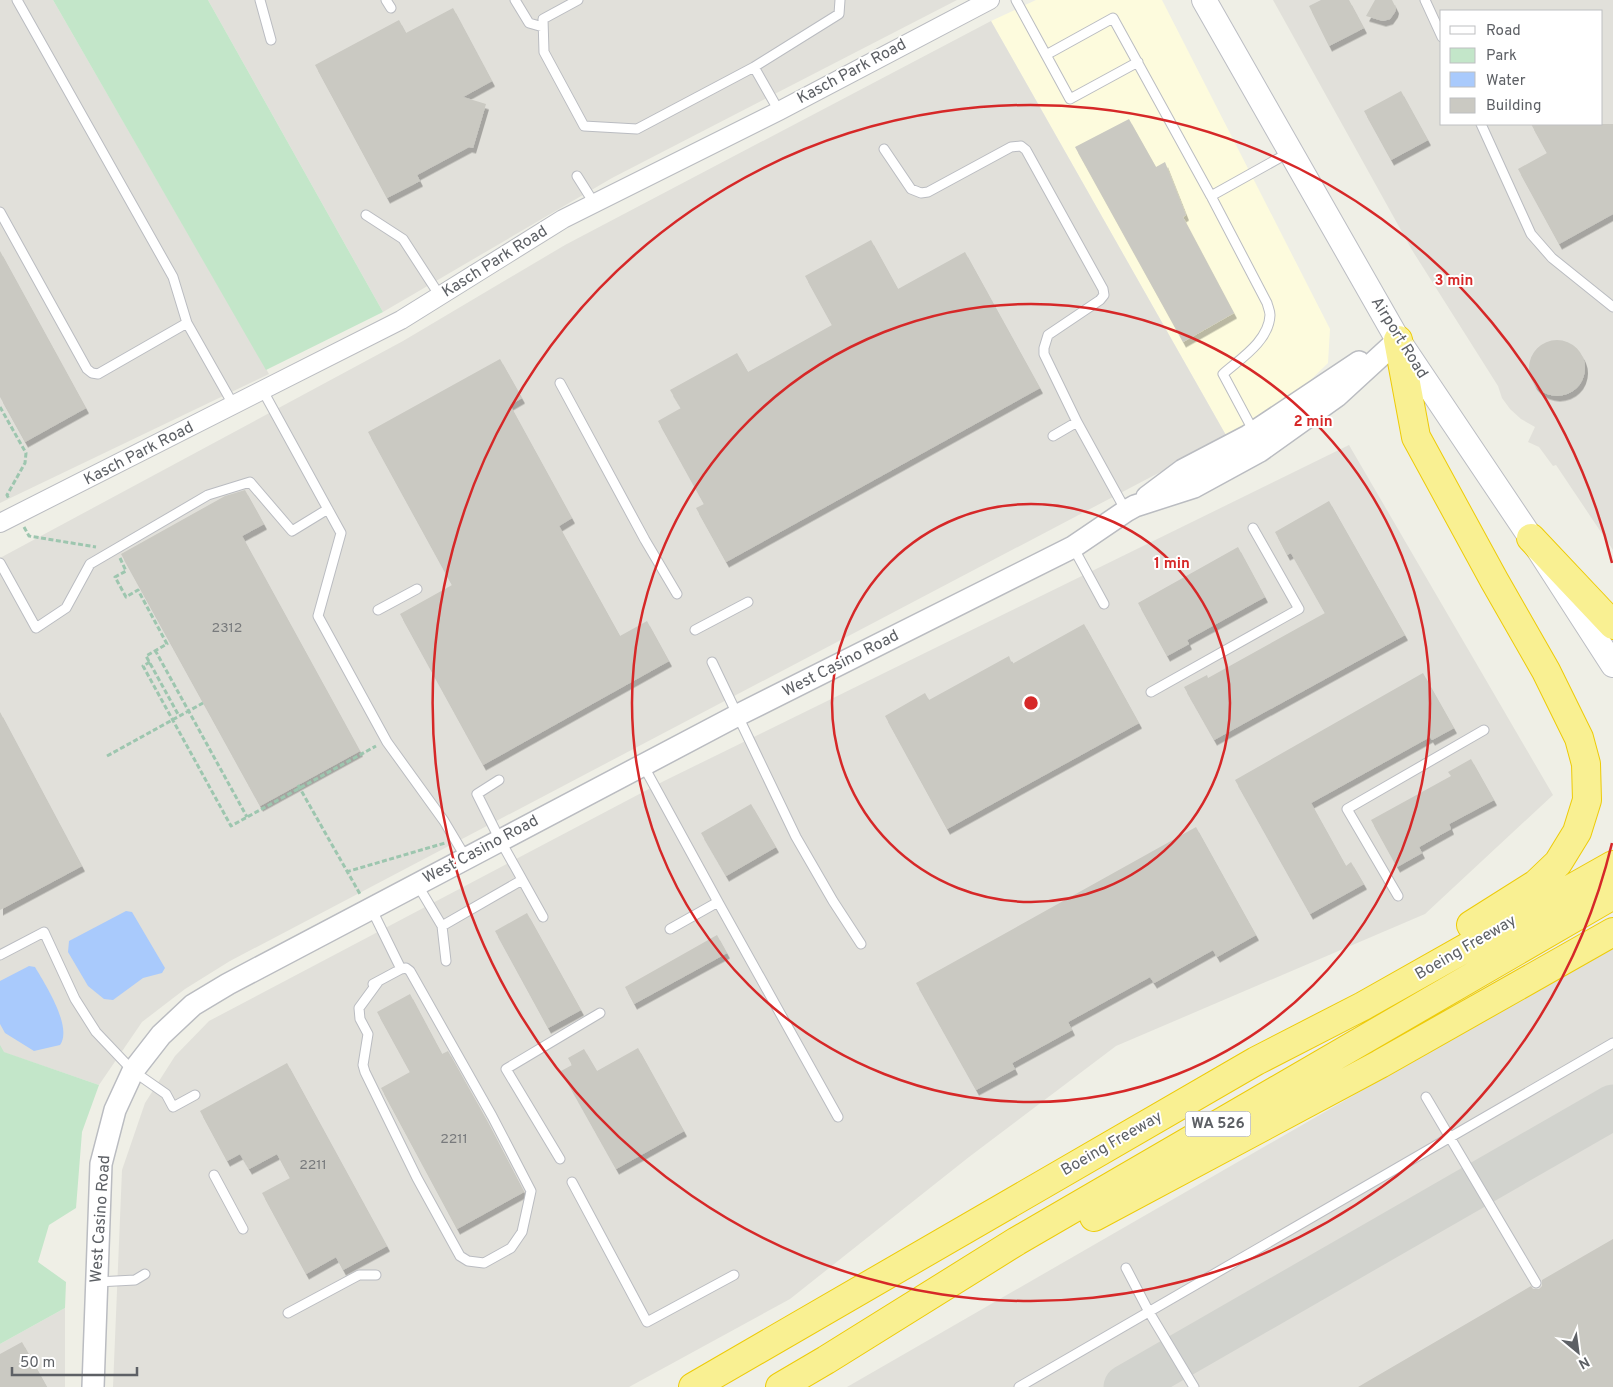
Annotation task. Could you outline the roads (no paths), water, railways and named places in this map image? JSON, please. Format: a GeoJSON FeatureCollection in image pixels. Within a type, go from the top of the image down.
{"type":"FeatureCollection","features":[{"type":"Feature","properties":{"kind":"highway"},"geometry":{"type":"LineString","coordinates":[[1256,1060],[1536,884],[1558,863],[1578,832],[1587,800],[1586,764],[1579,738],[1546,671],[1416,437],[1398,340]]}},
{"type":"Feature","properties":{"kind":"highway"},"geometry":{"type":"LineString","coordinates":[[1531,538],[1613,625]]}},
{"type":"Feature","properties":{"kind":"highway","name":"Boeing Freeway"},"geometry":{"type":"LineString","coordinates":[[693,1387],[1256,1060],[1363,1006],[1613,865]]}},
{"type":"Feature","properties":{"kind":"highway","name":"Boeing Freeway"},"geometry":{"type":"LineString","coordinates":[[780,1387],[1017,1241],[1613,895]]}},
{"type":"Feature","properties":{"kind":"highway"},"geometry":{"type":"LineString","coordinates":[[826,1360],[1380,1064],[1613,932]]}},
{"type":"Feature","properties":{"kind":"main road","name":"Airport Road"},"geometry":{"type":"LineString","coordinates":[[1205,1],[1398,340],[1531,538],[1613,665]]}},
{"type":"Feature","properties":{"kind":"street","name":"Kasch Park Road"},"geometry":{"type":"LineString","coordinates":[[0,523],[402,320],[564,219],[779,112],[990,0]]}},
{"type":"Feature","properties":{"kind":"street","name":"West Casino Road"},"geometry":{"type":"LineString","coordinates":[[93,1387],[101,1164],[115,1110],[133,1071],[161,1035],[194,1005],[228,984],[738,715],[1073,547],[1130,509],[1183,470],[1254,432],[1372,352],[1398,340]]}},
{"type":"Feature","properties":{"kind":"street","name":"West Casino Road"},"geometry":{"type":"LineString","coordinates":[[1130,509],[1194,487],[1260,451],[1338,396],[1398,340]]}},
{"type":"Feature","properties":{"kind":"lane"},"geometry":{"type":"LineString","coordinates":[[17,0],[173,277],[188,324],[234,406]]}},
{"type":"Feature","properties":{"kind":"lane"},"geometry":{"type":"LineString","coordinates":[[260,0],[271,40]]}},
{"type":"Feature","properties":{"kind":"lane"},"geometry":{"type":"LineString","coordinates":[[515,0],[529,23],[543,27]]}},
{"type":"Feature","properties":{"kind":"lane"},"geometry":{"type":"LineString","coordinates":[[578,0],[543,19],[544,52],[584,126],[637,129],[754,67],[839,14],[840,0]]}},
{"type":"Feature","properties":{"kind":"lane"},"geometry":{"type":"LineString","coordinates":[[1016,0],[1070,99],[1138,62]]}},
{"type":"Feature","properties":{"kind":"lane"},"geometry":{"type":"LineString","coordinates":[[1425,0],[1440,34]]}},
{"type":"Feature","properties":{"kind":"lane"},"geometry":{"type":"LineString","coordinates":[[1046,54],[1113,18],[1138,62],[1267,303],[1270,315],[1261,339],[1256,346],[1222,374],[1254,432]]}},
{"type":"Feature","properties":{"kind":"lane"},"geometry":{"type":"LineString","coordinates":[[754,67],[779,112]]}},
{"type":"Feature","properties":{"kind":"lane"},"geometry":{"type":"LineString","coordinates":[[1481,125],[1531,234],[1552,258],[1613,307]]}},
{"type":"Feature","properties":{"kind":"lane"},"geometry":{"type":"LineString","coordinates":[[884,149],[911,189],[921,193],[928,192],[1011,147],[1021,146],[1026,150],[1103,289],[1104,295],[1100,300],[1048,336],[1044,354],[1077,422],[1130,509]]}},
{"type":"Feature","properties":{"kind":"lane"},"geometry":{"type":"LineString","coordinates":[[1211,196],[1291,152]]}},
{"type":"Feature","properties":{"kind":"lane"},"geometry":{"type":"LineString","coordinates":[[577,176],[594,203]]}},
{"type":"Feature","properties":{"kind":"lane"},"geometry":{"type":"LineString","coordinates":[[0,212],[87,369],[92,373],[98,374],[188,324]]}},
{"type":"Feature","properties":{"kind":"lane"},"geometry":{"type":"LineString","coordinates":[[366,215],[404,239],[440,296]]}},
{"type":"Feature","properties":{"kind":"lane"},"geometry":{"type":"LineString","coordinates":[[560,383],[645,540],[677,594]]}},
{"type":"Feature","properties":{"kind":"lane"},"geometry":{"type":"LineString","coordinates":[[263,391],[341,533],[318,616],[386,740],[444,821],[466,858]]}},
{"type":"Feature","properties":{"kind":"lane"},"geometry":{"type":"LineString","coordinates":[[1053,436],[1077,422]]}},
{"type":"Feature","properties":{"kind":"lane"},"geometry":{"type":"LineString","coordinates":[[0,562],[36,628],[66,608],[90,564],[208,496],[250,482],[292,531],[328,509]]}},
{"type":"Feature","properties":{"kind":"lane"},"geometry":{"type":"LineString","coordinates":[[1151,692],[1299,609],[1253,528]]}},
{"type":"Feature","properties":{"kind":"lane"},"geometry":{"type":"LineString","coordinates":[[1073,547],[1104,604]]}},
{"type":"Feature","properties":{"kind":"lane"},"geometry":{"type":"LineString","coordinates":[[378,610],[417,589]]}},
{"type":"Feature","properties":{"kind":"lane"},"geometry":{"type":"LineString","coordinates":[[696,630],[748,602]]}},
{"type":"Feature","properties":{"kind":"lane"},"geometry":{"type":"LineString","coordinates":[[712,662],[796,837],[833,901],[861,944]]}},
{"type":"Feature","properties":{"kind":"lane"},"geometry":{"type":"LineString","coordinates":[[1398,896],[1347,809],[1484,730]]}},
{"type":"Feature","properties":{"kind":"lane"},"geometry":{"type":"LineString","coordinates":[[643,765],[838,1117]]}},
{"type":"Feature","properties":{"kind":"lane"},"geometry":{"type":"LineString","coordinates":[[500,780],[477,794],[543,917]]}},
{"type":"Feature","properties":{"kind":"lane"},"geometry":{"type":"LineString","coordinates":[[442,926],[522,880]]}},
{"type":"Feature","properties":{"kind":"lane"},"geometry":{"type":"LineString","coordinates":[[417,884],[442,926],[446,961]]}},
{"type":"Feature","properties":{"kind":"lane"},"geometry":{"type":"LineString","coordinates":[[670,929],[718,902]]}},
{"type":"Feature","properties":{"kind":"lane"},"geometry":{"type":"LineString","coordinates":[[371,908],[401,969]]}},
{"type":"Feature","properties":{"kind":"lane"},"geometry":{"type":"LineString","coordinates":[[0,955],[44,932],[75,999],[96,1032],[133,1071],[166,1094],[173,1107],[195,1095]]}},
{"type":"Feature","properties":{"kind":"lane"},"geometry":{"type":"LineString","coordinates":[[406,968],[410,971],[492,1116],[531,1191],[526,1220],[518,1240],[511,1248],[484,1263],[468,1261],[460,1256],[418,1178],[365,1072],[363,1064],[368,1034],[360,1019],[359,1008],[374,984],[401,969],[406,968]]}},
{"type":"Feature","properties":{"kind":"lane"},"geometry":{"type":"LineString","coordinates":[[560,1159],[506,1069],[600,1013]]}},
{"type":"Feature","properties":{"kind":"lane"},"geometry":{"type":"LineString","coordinates":[[1019,1387],[1613,1043]]}},
{"type":"Feature","properties":{"kind":"lane"},"geometry":{"type":"LineString","coordinates":[[1426,1097],[1536,1283]]}},
{"type":"Feature","properties":{"kind":"lane"},"geometry":{"type":"LineString","coordinates":[[214,1175],[243,1229]]}},
{"type":"Feature","properties":{"kind":"lane"},"geometry":{"type":"LineString","coordinates":[[572,1182],[647,1322],[734,1275]]}},
{"type":"Feature","properties":{"kind":"lane"},"geometry":{"type":"LineString","coordinates":[[1126,1268],[1149,1312],[1194,1387]]}},
{"type":"Feature","properties":{"kind":"lane"},"geometry":{"type":"LineString","coordinates":[[96,1282],[135,1280],[145,1274]]}},
{"type":"Feature","properties":{"kind":"lane"},"geometry":{"type":"LineString","coordinates":[[288,1313],[360,1275],[376,1275]]}},
{"type":"Feature","properties":{"kind":"water"},"geometry":{"type":"Polygon","coordinates":[[[126,911],[132,912],[165,968],[162,973],[143,978],[113,1000],[104,999],[88,986],[68,952],[69,941],[126,911]]]}},
{"type":"Feature","properties":{"kind":"water"},"geometry":{"type":"Polygon","coordinates":[[[29,966],[35,967],[45,984],[56,1006],[63,1028],[63,1037],[60,1045],[34,1051],[5,1033],[0,1024],[0,981],[29,966]]]}}]}
